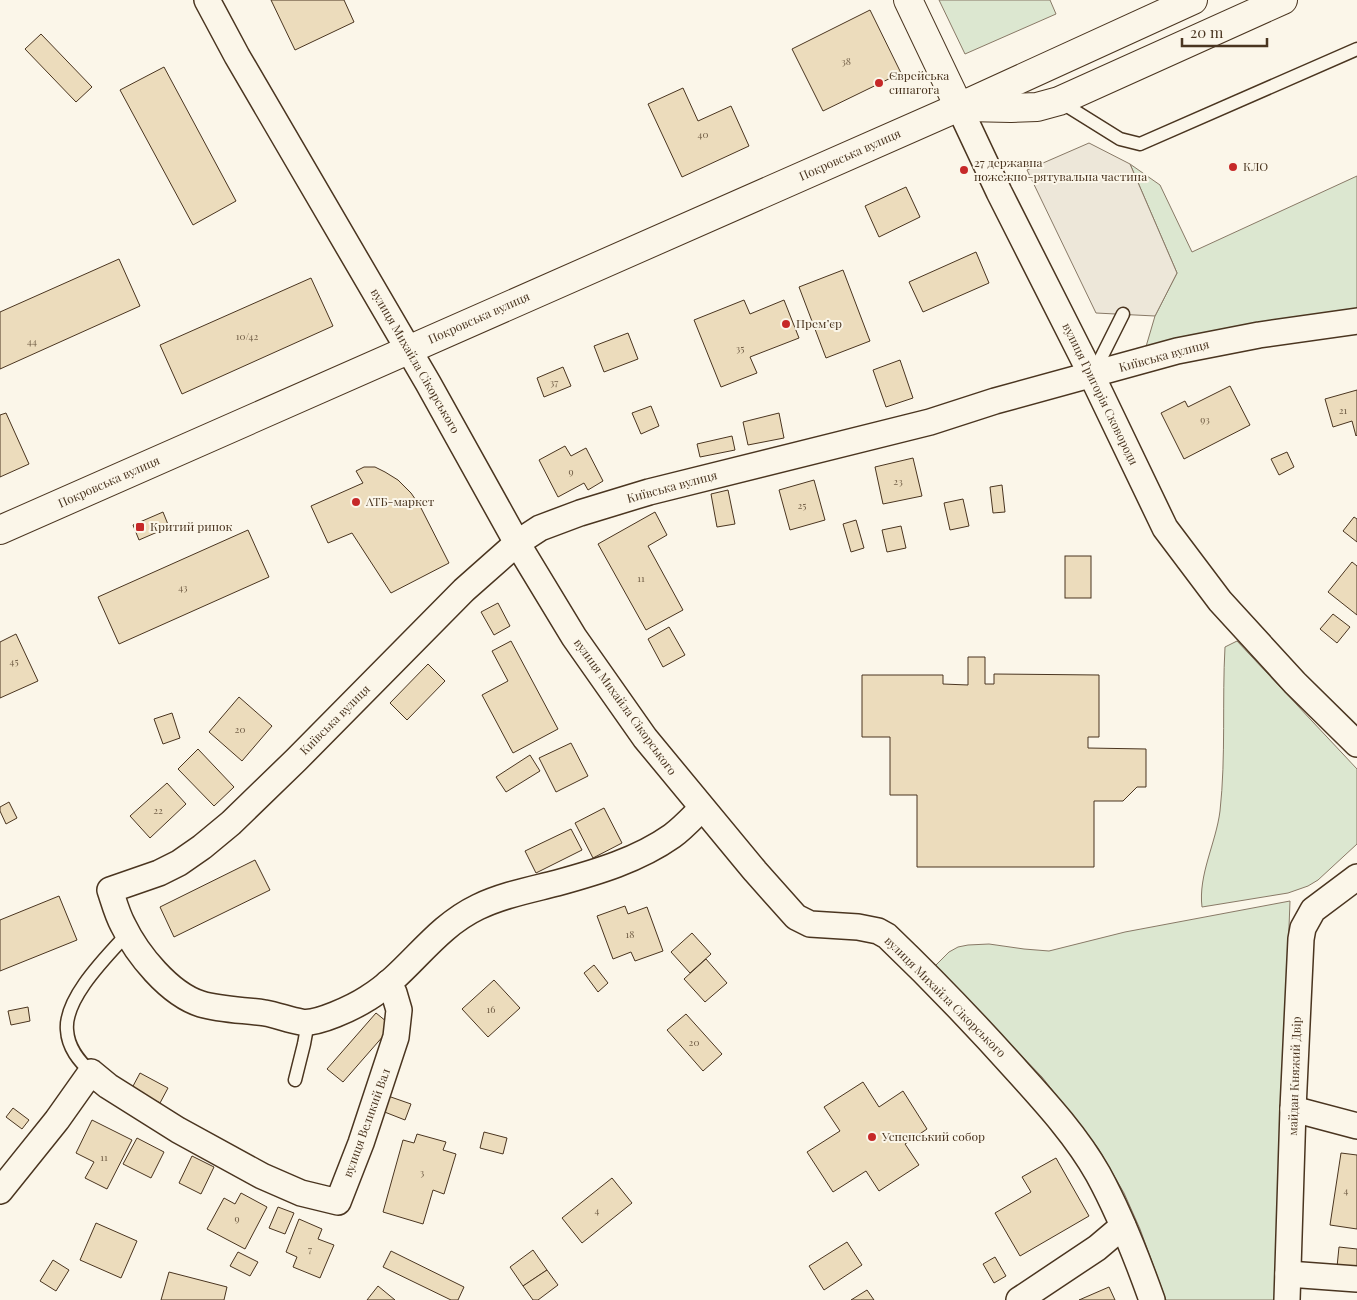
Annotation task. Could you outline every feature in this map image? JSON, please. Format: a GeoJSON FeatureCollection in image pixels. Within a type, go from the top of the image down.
{"type":"FeatureCollection","features":[{"type":"Feature","properties":{"kind":"main road","name":"вулиця Григорія Сковороди"},"geometry":{"type":"LineString","coordinates":[[908,0],[959,107]]}},
{"type":"Feature","properties":{"kind":"main road","name":"Покровська вулиця"},"geometry":{"type":"LineString","coordinates":[[0,530],[959,107],[1194,0]]}},
{"type":"Feature","properties":{"kind":"main road","name":"Покровська вулиця"},"geometry":{"type":"LineString","coordinates":[[959,107],[1037,107],[1059,101],[1284,0]]}},
{"type":"Feature","properties":{"kind":"street","name":"вулиця Михайла Сікорського"},"geometry":{"type":"LineString","coordinates":[[207,0],[237,56],[408,349],[517,543],[569,630],[598,674],[645,738],[702,808],[796,917],[810,924],[858,927],[878,931],[887,936],[993,1044],[1054,1111],[1098,1174],[1123,1226],[1152,1300]]}},
{"type":"Feature","properties":{"kind":"street","name":"вулиця Григорія Сковороди"},"geometry":{"type":"LineString","coordinates":[[959,107],[1165,528],[1220,602],[1295,683],[1357,744]]}},
{"type":"Feature","properties":{"kind":"street","name":"Київська вулиця"},"geometry":{"type":"LineString","coordinates":[[128,934],[117,913],[110,890],[159,873],[178,863],[202,847],[231,823],[464,590],[517,543],[540,528],[580,513],[649,492],[930,422],[995,401],[1214,343],[1357,320]]}},
{"type":"Feature","properties":{"kind":"street"},"geometry":{"type":"LineString","coordinates":[[128,934],[135,946],[157,973],[191,1000],[215,1008],[270,1014],[308,1022],[321,1020],[363,1001],[388,983],[442,930],[460,917],[478,907],[501,898],[595,872],[634,858],[673,836],[702,808]]}},
{"type":"Feature","properties":{"kind":"street","name":"майдан Княжий Двір"},"geometry":{"type":"LineString","coordinates":[[1287,1300],[1293,1109],[1300,959],[1304,928],[1313,910],[1357,877]]}},
{"type":"Feature","properties":{"kind":"street","name":"вулиця Великий Вал"},"geometry":{"type":"LineString","coordinates":[[92,1072],[108,1086],[170,1126],[262,1176],[301,1193],[338,1202],[361,1143],[396,1037],[399,1010],[394,993],[388,983]]}},
{"type":"Feature","properties":{"kind":"street"},"geometry":{"type":"LineString","coordinates":[[0,1191],[57,1120],[92,1072]]}},
{"type":"Feature","properties":{"kind":"street"},"geometry":{"type":"LineString","coordinates":[[1293,1109],[1357,1126]]}},
{"type":"Feature","properties":{"kind":"street"},"geometry":{"type":"LineString","coordinates":[[1019,1300],[1097,1248],[1123,1226]]}},
{"type":"Feature","properties":{"kind":"street"},"geometry":{"type":"LineString","coordinates":[[1288,1274],[1357,1279]]}},
{"type":"Feature","properties":{"kind":"lane"},"geometry":{"type":"LineString","coordinates":[[1059,101],[1120,139],[1140,144],[1357,49]]}},
{"type":"Feature","properties":{"kind":"lane"},"geometry":{"type":"LineString","coordinates":[[1092,376],[1123,314]]}},
{"type":"Feature","properties":{"kind":"lane"},"geometry":{"type":"LineString","coordinates":[[92,1072],[73,1050],[67,1035],[67,1021],[76,998],[87,982],[128,934]]}},
{"type":"Feature","properties":{"kind":"lane"},"geometry":{"type":"LineString","coordinates":[[295,1080],[308,1022]]}},
{"type":"Feature","properties":{"kind":"green space"},"geometry":{"type":"Polygon","coordinates":[[[939,0],[1050,0],[1056,14],[965,54],[939,0]]]}},
{"type":"Feature","properties":{"kind":"green space"},"geometry":{"type":"Polygon","coordinates":[[[1130,164],[1160,185],[1192,252],[1357,176],[1357,314],[1145,350],[1155,316],[1177,273],[1130,164]]]}},
{"type":"Feature","properties":{"kind":"green space"},"geometry":{"type":"Polygon","coordinates":[[[1237,641],[1357,769],[1357,844],[1318,880],[1308,886],[1288,893],[1202,907],[1201,895],[1205,871],[1220,811],[1223,770],[1225,647],[1237,641]]]}},
{"type":"Feature","properties":{"kind":"green space"},"geometry":{"type":"Polygon","coordinates":[[[1290,901],[1277,1300],[1166,1300],[1140,1229],[1124,1193],[1098,1148],[1042,1077],[935,966],[949,952],[958,947],[968,945],[989,944],[1049,951],[1125,932],[1290,901]]]}},
{"type":"Feature","properties":{"kind":"shaded area"},"geometry":{"type":"Polygon","coordinates":[[[1089,143],[1130,164],[1177,273],[1155,316],[1096,313],[1027,170],[1089,143]]]}},
{"type":"Feature","properties":{"kind":"building"},"geometry":{"type":"Polygon","coordinates":[[[271,0],[344,0],[354,22],[295,50],[271,0]]]}},
{"type":"Feature","properties":{"kind":"building"},"geometry":{"type":"Polygon","coordinates":[[[870,10],[901,73],[823,111],[792,49],[870,10]]]}},
{"type":"Feature","properties":{"kind":"building"},"geometry":{"type":"Polygon","coordinates":[[[41,34],[92,87],[76,102],[25,49],[41,34]]]}},
{"type":"Feature","properties":{"kind":"building"},"geometry":{"type":"Polygon","coordinates":[[[164,67],[236,201],[193,225],[120,90],[164,67]]]}},
{"type":"Feature","properties":{"kind":"building"},"geometry":{"type":"Polygon","coordinates":[[[683,88],[698,121],[731,106],[749,146],[682,177],[648,104],[683,88]]]}},
{"type":"Feature","properties":{"kind":"building"},"geometry":{"type":"Polygon","coordinates":[[[906,187],[920,217],[879,237],[865,206],[906,187]]]}},
{"type":"Feature","properties":{"kind":"building"},"geometry":{"type":"Polygon","coordinates":[[[976,252],[989,283],[923,312],[909,282],[976,252]]]}},
{"type":"Feature","properties":{"kind":"building"},"geometry":{"type":"Polygon","coordinates":[[[119,259],[140,306],[0,369],[0,312],[119,259]]]}},
{"type":"Feature","properties":{"kind":"building"},"geometry":{"type":"Polygon","coordinates":[[[843,270],[870,341],[826,358],[799,287],[843,270]]]}},
{"type":"Feature","properties":{"kind":"building"},"geometry":{"type":"Polygon","coordinates":[[[311,278],[333,326],[182,394],[160,345],[311,278]]]}},
{"type":"Feature","properties":{"kind":"building"},"geometry":{"type":"Polygon","coordinates":[[[744,300],[750,314],[784,300],[799,338],[750,357],[757,373],[721,387],[694,320],[744,300]]]}},
{"type":"Feature","properties":{"kind":"building"},"geometry":{"type":"Polygon","coordinates":[[[628,333],[638,359],[604,372],[594,346],[628,333]]]}},
{"type":"Feature","properties":{"kind":"building"},"geometry":{"type":"Polygon","coordinates":[[[900,360],[913,398],[886,407],[873,370],[900,360]]]}},
{"type":"Feature","properties":{"kind":"building"},"geometry":{"type":"Polygon","coordinates":[[[563,367],[571,386],[544,397],[537,378],[563,367]]]}},
{"type":"Feature","properties":{"kind":"building"},"geometry":{"type":"Polygon","coordinates":[[[1230,386],[1250,425],[1184,459],[1161,413],[1185,401],[1188,407],[1230,386]]]}},
{"type":"Feature","properties":{"kind":"building"},"geometry":{"type":"Polygon","coordinates":[[[1357,390],[1356,436],[1352,421],[1333,427],[1325,399],[1357,390]]]}},
{"type":"Feature","properties":{"kind":"building"},"geometry":{"type":"Polygon","coordinates":[[[651,406],[659,426],[641,434],[632,413],[651,406]]]}},
{"type":"Feature","properties":{"kind":"building"},"geometry":{"type":"Polygon","coordinates":[[[6,413],[29,464],[0,477],[0,415],[6,413]]]}},
{"type":"Feature","properties":{"kind":"building"},"geometry":{"type":"Polygon","coordinates":[[[779,413],[784,438],[748,445],[743,422],[779,413]]]}},
{"type":"Feature","properties":{"kind":"building"},"geometry":{"type":"Polygon","coordinates":[[[732,436],[735,450],[700,457],[697,444],[732,436]]]}},
{"type":"Feature","properties":{"kind":"building"},"geometry":{"type":"Polygon","coordinates":[[[565,446],[571,456],[586,448],[603,481],[588,490],[584,483],[558,497],[539,460],[565,446]]]}},
{"type":"Feature","properties":{"kind":"building"},"geometry":{"type":"Polygon","coordinates":[[[1287,452],[1294,467],[1279,475],[1271,459],[1287,452]]]}},
{"type":"Feature","properties":{"kind":"building"},"geometry":{"type":"Polygon","coordinates":[[[913,458],[922,496],[883,504],[875,467],[913,458]]]}},
{"type":"Feature","properties":{"kind":"building"},"geometry":{"type":"Polygon","coordinates":[[[364,467],[375,467],[385,472],[398,480],[411,493],[420,506],[449,563],[391,593],[352,533],[328,543],[311,506],[363,483],[356,471],[364,467]]]}},
{"type":"Feature","properties":{"kind":"building"},"geometry":{"type":"Polygon","coordinates":[[[814,480],[825,520],[790,530],[779,490],[814,480]]]}},
{"type":"Feature","properties":{"kind":"building"},"geometry":{"type":"Polygon","coordinates":[[[1002,485],[1005,512],[993,513],[990,487],[1002,485]]]}},
{"type":"Feature","properties":{"kind":"building"},"geometry":{"type":"Polygon","coordinates":[[[728,490],[735,524],[717,527],[711,494],[728,490]]]}},
{"type":"Feature","properties":{"kind":"building"},"geometry":{"type":"Polygon","coordinates":[[[963,499],[969,526],[950,530],[944,503],[963,499]]]}},
{"type":"Feature","properties":{"kind":"building"},"geometry":{"type":"Polygon","coordinates":[[[163,512],[169,527],[139,540],[133,525],[163,512]]]}},
{"type":"Feature","properties":{"kind":"building"},"geometry":{"type":"Polygon","coordinates":[[[655,512],[667,535],[648,546],[683,610],[646,630],[598,544],[655,512]]]}},
{"type":"Feature","properties":{"kind":"building"},"geometry":{"type":"Polygon","coordinates":[[[1354,517],[1357,519],[1357,542],[1343,531],[1354,517]]]}},
{"type":"Feature","properties":{"kind":"building"},"geometry":{"type":"Polygon","coordinates":[[[856,520],[864,548],[851,552],[843,524],[856,520]]]}},
{"type":"Feature","properties":{"kind":"building"},"geometry":{"type":"Polygon","coordinates":[[[901,526],[906,548],[887,552],[882,530],[901,526]]]}},
{"type":"Feature","properties":{"kind":"building"},"geometry":{"type":"Polygon","coordinates":[[[248,530],[269,577],[119,644],[98,597],[248,530]]]}},
{"type":"Feature","properties":{"kind":"building"},"geometry":{"type":"Polygon","coordinates":[[[1065,556],[1091,556],[1091,598],[1065,598],[1065,556]]]}},
{"type":"Feature","properties":{"kind":"building"},"geometry":{"type":"Polygon","coordinates":[[[1352,562],[1357,566],[1357,615],[1328,592],[1352,562]]]}},
{"type":"Feature","properties":{"kind":"building"},"geometry":{"type":"Polygon","coordinates":[[[498,603],[510,626],[494,635],[481,612],[498,603]]]}},
{"type":"Feature","properties":{"kind":"building"},"geometry":{"type":"Polygon","coordinates":[[[1333,614],[1350,627],[1337,643],[1320,629],[1333,614]]]}},
{"type":"Feature","properties":{"kind":"building"},"geometry":{"type":"Polygon","coordinates":[[[669,627],[685,655],[663,667],[648,639],[669,627]]]}},
{"type":"Feature","properties":{"kind":"building"},"geometry":{"type":"Polygon","coordinates":[[[16,634],[38,681],[0,698],[0,642],[16,634]]]}},
{"type":"Feature","properties":{"kind":"building"},"geometry":{"type":"Polygon","coordinates":[[[511,641],[558,729],[513,753],[482,695],[508,681],[492,651],[511,641]]]}},
{"type":"Feature","properties":{"kind":"building"},"geometry":{"type":"Polygon","coordinates":[[[968,657],[985,657],[985,684],[994,684],[994,674],[1099,675],[1099,737],[1088,737],[1088,748],[1146,749],[1146,787],[1137,787],[1123,801],[1094,801],[1094,867],[917,867],[917,795],[890,795],[890,737],[862,737],[862,675],[943,675],[943,684],[968,685],[968,657]]]}},
{"type":"Feature","properties":{"kind":"building"},"geometry":{"type":"Polygon","coordinates":[[[428,664],[445,681],[407,720],[390,703],[428,664]]]}},
{"type":"Feature","properties":{"kind":"building"},"geometry":{"type":"Polygon","coordinates":[[[239,697],[272,726],[242,761],[209,732],[239,697]]]}},
{"type":"Feature","properties":{"kind":"building"},"geometry":{"type":"Polygon","coordinates":[[[172,713],[180,738],[163,744],[154,719],[172,713]]]}},
{"type":"Feature","properties":{"kind":"building"},"geometry":{"type":"Polygon","coordinates":[[[571,743],[588,776],[556,792],[539,758],[571,743]]]}},
{"type":"Feature","properties":{"kind":"building"},"geometry":{"type":"Polygon","coordinates":[[[198,749],[234,787],[214,806],[178,769],[198,749]]]}},
{"type":"Feature","properties":{"kind":"building"},"geometry":{"type":"Polygon","coordinates":[[[530,755],[540,771],[506,792],[496,777],[530,755]]]}},
{"type":"Feature","properties":{"kind":"building"},"geometry":{"type":"Polygon","coordinates":[[[167,783],[186,804],[150,838],[130,816],[167,783]]]}},
{"type":"Feature","properties":{"kind":"building"},"geometry":{"type":"Polygon","coordinates":[[[9,802],[17,818],[6,824],[0,807],[9,802]]]}},
{"type":"Feature","properties":{"kind":"building"},"geometry":{"type":"Polygon","coordinates":[[[604,808],[622,843],[593,858],[575,823],[604,808]]]}},
{"type":"Feature","properties":{"kind":"building"},"geometry":{"type":"Polygon","coordinates":[[[571,829],[582,850],[536,873],[525,851],[571,829]]]}},
{"type":"Feature","properties":{"kind":"building"},"geometry":{"type":"Polygon","coordinates":[[[255,860],[270,890],[174,937],[160,907],[255,860]]]}},
{"type":"Feature","properties":{"kind":"building"},"geometry":{"type":"Polygon","coordinates":[[[59,896],[77,940],[0,971],[0,920],[59,896]]]}},
{"type":"Feature","properties":{"kind":"building"},"geometry":{"type":"Polygon","coordinates":[[[625,906],[628,914],[647,907],[663,951],[635,961],[631,952],[613,959],[597,916],[625,906]]]}},
{"type":"Feature","properties":{"kind":"building"},"geometry":{"type":"Polygon","coordinates":[[[692,933],[711,954],[690,973],[671,952],[692,933]]]}},
{"type":"Feature","properties":{"kind":"building"},"geometry":{"type":"Polygon","coordinates":[[[706,959],[727,983],[705,1002],[684,979],[706,959]]]}},
{"type":"Feature","properties":{"kind":"building"},"geometry":{"type":"Polygon","coordinates":[[[594,965],[608,983],[598,992],[584,973],[594,965]]]}},
{"type":"Feature","properties":{"kind":"building"},"geometry":{"type":"Polygon","coordinates":[[[494,980],[520,1008],[488,1037],[462,1009],[494,980]]]}},
{"type":"Feature","properties":{"kind":"building"},"geometry":{"type":"Polygon","coordinates":[[[28,1007],[30,1021],[11,1025],[8,1011],[28,1007]]]}},
{"type":"Feature","properties":{"kind":"building"},"geometry":{"type":"Polygon","coordinates":[[[376,1013],[392,1026],[343,1082],[327,1069],[376,1013]]]}},
{"type":"Feature","properties":{"kind":"building"},"geometry":{"type":"Polygon","coordinates":[[[686,1014],[722,1054],[703,1071],[667,1030],[686,1014]]]}},
{"type":"Feature","properties":{"kind":"building"},"geometry":{"type":"Polygon","coordinates":[[[140,1073],[168,1088],[160,1103],[132,1088],[140,1073]]]}},
{"type":"Feature","properties":{"kind":"building","name":"Успенський собор"},"geometry":{"type":"Polygon","coordinates":[[[863,1082],[879,1107],[903,1091],[927,1129],[905,1144],[919,1165],[879,1191],[866,1171],[833,1192],[807,1152],[840,1131],[824,1107],[863,1082]]]}},
{"type":"Feature","properties":{"kind":"building"},"geometry":{"type":"Polygon","coordinates":[[[388,1096],[411,1104],[405,1120],[382,1111],[388,1096]]]}},
{"type":"Feature","properties":{"kind":"building"},"geometry":{"type":"Polygon","coordinates":[[[13,1108],[29,1120],[22,1129],[6,1117],[13,1108]]]}},
{"type":"Feature","properties":{"kind":"building"},"geometry":{"type":"Polygon","coordinates":[[[92,1120],[132,1140],[107,1189],[85,1178],[94,1162],[76,1153],[92,1120]]]}},
{"type":"Feature","properties":{"kind":"building"},"geometry":{"type":"Polygon","coordinates":[[[484,1132],[507,1138],[503,1154],[480,1148],[484,1132]]]}},
{"type":"Feature","properties":{"kind":"building"},"geometry":{"type":"Polygon","coordinates":[[[417,1134],[446,1142],[443,1150],[456,1154],[444,1194],[433,1190],[423,1224],[383,1212],[403,1140],[414,1143],[417,1134]]]}},
{"type":"Feature","properties":{"kind":"building"},"geometry":{"type":"Polygon","coordinates":[[[137,1138],[164,1152],[151,1178],[123,1164],[137,1138]]]}},
{"type":"Feature","properties":{"kind":"building"},"geometry":{"type":"Polygon","coordinates":[[[1341,1153],[1357,1155],[1357,1229],[1330,1225],[1341,1153]]]}},
{"type":"Feature","properties":{"kind":"building"},"geometry":{"type":"Polygon","coordinates":[[[192,1156],[214,1167],[201,1194],[179,1183],[192,1156]]]}},
{"type":"Feature","properties":{"kind":"building"},"geometry":{"type":"Polygon","coordinates":[[[1056,1158],[1089,1216],[1020,1256],[995,1213],[1031,1192],[1022,1177],[1056,1158]]]}},
{"type":"Feature","properties":{"kind":"building"},"geometry":{"type":"Polygon","coordinates":[[[612,1178],[632,1203],[582,1243],[562,1218],[612,1178]]]}},
{"type":"Feature","properties":{"kind":"building"},"geometry":{"type":"Polygon","coordinates":[[[241,1193],[267,1207],[245,1249],[207,1229],[224,1198],[235,1204],[241,1193]]]}},
{"type":"Feature","properties":{"kind":"building"},"geometry":{"type":"Polygon","coordinates":[[[278,1207],[294,1213],[285,1234],[269,1228],[278,1207]]]}},
{"type":"Feature","properties":{"kind":"building"},"geometry":{"type":"Polygon","coordinates":[[[299,1219],[322,1229],[318,1239],[334,1245],[320,1278],[293,1267],[297,1257],[286,1252],[299,1219]]]}},
{"type":"Feature","properties":{"kind":"building"},"geometry":{"type":"Polygon","coordinates":[[[96,1223],[137,1241],[121,1278],[80,1260],[96,1223]]]}},
{"type":"Feature","properties":{"kind":"building"},"geometry":{"type":"Polygon","coordinates":[[[847,1242],[862,1265],[824,1290],[809,1266],[847,1242]]]}},
{"type":"Feature","properties":{"kind":"building"},"geometry":{"type":"Polygon","coordinates":[[[1339,1247],[1357,1249],[1357,1269],[1337,1267],[1339,1247]]]}},
{"type":"Feature","properties":{"kind":"building"},"geometry":{"type":"Polygon","coordinates":[[[533,1250],[547,1270],[523,1286],[510,1267],[533,1250]]]}},
{"type":"Feature","properties":{"kind":"building"},"geometry":{"type":"Polygon","coordinates":[[[391,1251],[464,1287],[458,1300],[451,1300],[383,1267],[391,1251]]]}},
{"type":"Feature","properties":{"kind":"building"},"geometry":{"type":"Polygon","coordinates":[[[238,1252],[258,1262],[250,1276],[230,1266],[238,1252]]]}},
{"type":"Feature","properties":{"kind":"building"},"geometry":{"type":"Polygon","coordinates":[[[995,1257],[1006,1276],[994,1283],[983,1264],[995,1257]]]}},
{"type":"Feature","properties":{"kind":"building"},"geometry":{"type":"Polygon","coordinates":[[[53,1260],[69,1270],[56,1291],[40,1281],[53,1260]]]}},
{"type":"Feature","properties":{"kind":"building"},"geometry":{"type":"Polygon","coordinates":[[[547,1270],[558,1285],[538,1300],[533,1300],[523,1286],[547,1270]]]}},
{"type":"Feature","properties":{"kind":"building"},"geometry":{"type":"Polygon","coordinates":[[[169,1272],[227,1287],[224,1300],[161,1300],[169,1272]]]}},
{"type":"Feature","properties":{"kind":"building"},"geometry":{"type":"Polygon","coordinates":[[[378,1286],[395,1300],[367,1300],[378,1286]]]}},
{"type":"Feature","properties":{"kind":"building"},"geometry":{"type":"Polygon","coordinates":[[[1109,1287],[1115,1300],[1079,1300],[1109,1287]]]}},
{"type":"Feature","properties":{"kind":"building"},"geometry":{"type":"Polygon","coordinates":[[[867,1290],[874,1300],[851,1300],[867,1290]]]}},
{"type":"Feature","properties":{"kind":"place","name":"Єврейська синагога"},"geometry":{"type":"Point","coordinates":[879,83]}},
{"type":"Feature","properties":{"kind":"place","name":"КЛО"},"geometry":{"type":"Point","coordinates":[1233,167]}},
{"type":"Feature","properties":{"kind":"place","name":"27 державна пожежно-рятувальна частина"},"geometry":{"type":"Point","coordinates":[964,170]}},
{"type":"Feature","properties":{"kind":"place","name":"Прем’єр"},"geometry":{"type":"Point","coordinates":[786,324]}},
{"type":"Feature","properties":{"kind":"place","name":"АТБ-маркет"},"geometry":{"type":"Point","coordinates":[356,502]}},
{"type":"Feature","properties":{"kind":"place","name":"Критий ринок"},"geometry":{"type":"Point","coordinates":[140,527]}},
{"type":"Feature","properties":{"kind":"place","name":"Успенський собор"},"geometry":{"type":"Point","coordinates":[872,1137]}}]}
